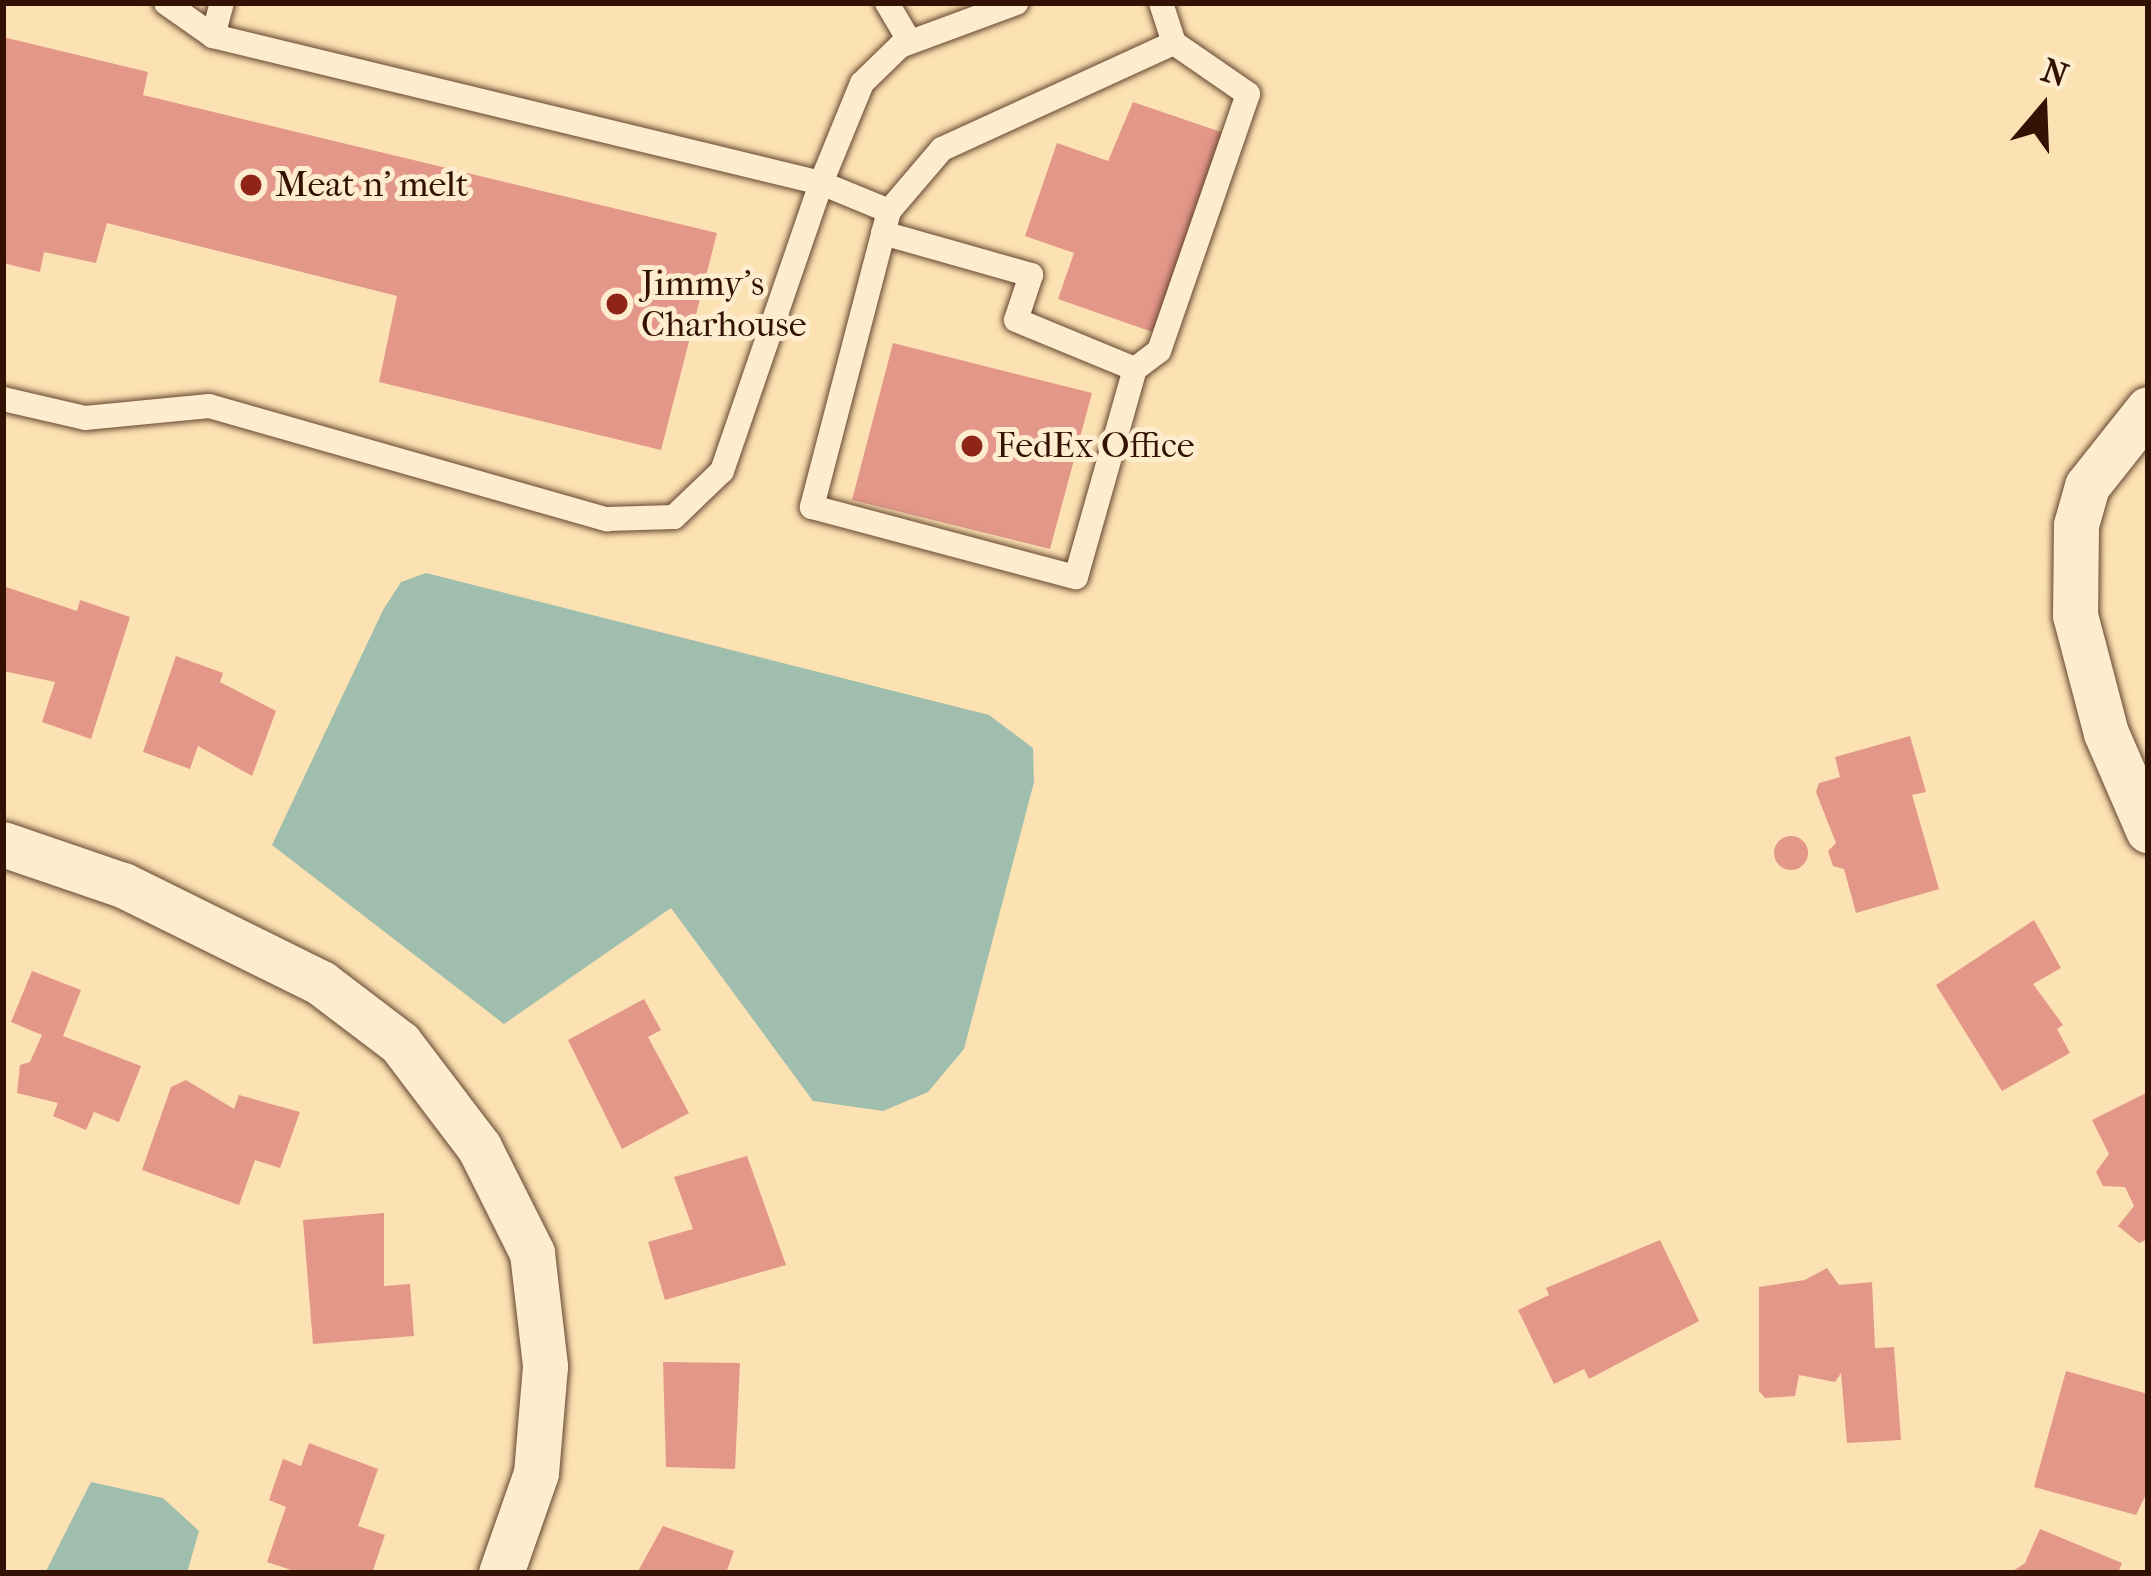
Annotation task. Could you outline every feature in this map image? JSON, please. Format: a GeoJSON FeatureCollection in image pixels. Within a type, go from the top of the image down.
{"type":"FeatureCollection","features":[{"type":"Feature","properties":{"kind":"street"},"geometry":{"type":"LineString","coordinates":[[2148,409],[2087,486],[2077,525],[2075,615],[2106,733],[2148,830]]}},
{"type":"Feature","properties":{"kind":"street"},"geometry":{"type":"LineString","coordinates":[[3,844],[123,885],[321,983],[400,1043],[479,1147],[532,1253],[545,1366],[536,1473],[501,1573]]}},
{"type":"Feature","properties":{"kind":"lane"},"geometry":{"type":"LineString","coordinates":[[166,3],[213,36],[821,183],[886,222],[1031,275],[1016,320],[1135,369]]}},
{"type":"Feature","properties":{"kind":"lane"},"geometry":{"type":"LineString","coordinates":[[213,36],[222,3]]}},
{"type":"Feature","properties":{"kind":"lane"},"geometry":{"type":"LineString","coordinates":[[887,3],[910,41]]}},
{"type":"Feature","properties":{"kind":"lane"},"geometry":{"type":"LineString","coordinates":[[3,399],[86,418],[209,406],[608,519],[674,517],[722,471],[821,183],[862,83],[910,41],[1016,3]]}},
{"type":"Feature","properties":{"kind":"lane"},"geometry":{"type":"LineString","coordinates":[[1161,3],[1174,43],[1249,94],[1159,351],[1135,369],[1076,577],[812,507],[886,222],[942,149],[1174,43]]}},
{"type":"Feature","properties":{"kind":"shaded area"},"geometry":{"type":"Polygon","coordinates":[[[426,573],[989,715],[1033,748],[1034,782],[964,1049],[928,1092],[883,1111],[813,1101],[671,908],[504,1024],[272,845],[383,610],[401,582],[426,573]]]}},
{"type":"Feature","properties":{"kind":"shaded area"},"geometry":{"type":"Polygon","coordinates":[[[91,1482],[163,1498],[199,1531],[187,1573],[45,1573],[91,1482]]]}},
{"type":"Feature","properties":{"kind":"building"},"geometry":{"type":"Polygon","coordinates":[[[3,37],[148,72],[143,95],[717,233],[661,450],[379,382],[397,296],[107,223],[96,263],[44,252],[40,272],[3,263],[3,37]]]}},
{"type":"Feature","properties":{"kind":"building"},"geometry":{"type":"Polygon","coordinates":[[[1133,102],[1227,134],[1158,334],[1058,299],[1074,253],[1025,236],[1057,143],[1108,161],[1133,102]]]}},
{"type":"Feature","properties":{"kind":"building","name":"FedEx Office"},"geometry":{"type":"Polygon","coordinates":[[[893,343],[1092,393],[1050,549],[852,500],[893,343]]]}},
{"type":"Feature","properties":{"kind":"building"},"geometry":{"type":"Polygon","coordinates":[[[3,586],[77,611],[80,600],[130,617],[91,739],[42,722],[55,682],[3,671],[3,586]]]}},
{"type":"Feature","properties":{"kind":"building"},"geometry":{"type":"Polygon","coordinates":[[[176,656],[223,673],[220,682],[276,711],[252,776],[198,746],[190,769],[143,752],[176,656]]]}},
{"type":"Feature","properties":{"kind":"building"},"geometry":{"type":"Polygon","coordinates":[[[1910,736],[1926,792],[1912,795],[1939,889],[1856,913],[1844,869],[1833,866],[1828,851],[1836,843],[1816,792],[1819,783],[1840,777],[1835,757],[1910,736]]]}},
{"type":"Feature","properties":{"kind":"building"},"geometry":{"type":"Polygon","coordinates":[[[1791,836],[1803,841],[1808,853],[1803,865],[1791,870],[1779,865],[1774,853],[1779,841],[1791,836]]]}},
{"type":"Feature","properties":{"kind":"building"},"geometry":{"type":"Polygon","coordinates":[[[2034,920],[2061,968],[2033,984],[2063,1025],[2057,1029],[2070,1053],[2002,1091],[1936,985],[2034,920]]]}},
{"type":"Feature","properties":{"kind":"building"},"geometry":{"type":"Polygon","coordinates":[[[32,971],[81,990],[63,1036],[141,1066],[119,1122],[94,1112],[86,1130],[53,1116],[58,1103],[17,1093],[20,1065],[30,1062],[42,1035],[11,1022],[32,971]]]}},
{"type":"Feature","properties":{"kind":"building"},"geometry":{"type":"Polygon","coordinates":[[[644,999],[661,1030],[648,1037],[689,1113],[622,1149],[568,1040],[644,999]]]}},
{"type":"Feature","properties":{"kind":"building"},"geometry":{"type":"Polygon","coordinates":[[[186,1080],[234,1109],[239,1095],[300,1112],[280,1168],[255,1160],[239,1205],[142,1170],[171,1087],[186,1080]]]}},
{"type":"Feature","properties":{"kind":"building"},"geometry":{"type":"Polygon","coordinates":[[[2148,1092],[2148,1239],[2139,1243],[2118,1226],[2134,1206],[2125,1187],[2103,1186],[2096,1172],[2109,1154],[2092,1120],[2148,1092]]]}},
{"type":"Feature","properties":{"kind":"building"},"geometry":{"type":"Polygon","coordinates":[[[747,1156],[786,1265],[665,1300],[648,1242],[693,1229],[674,1177],[747,1156]]]}},
{"type":"Feature","properties":{"kind":"building"},"geometry":{"type":"Polygon","coordinates":[[[384,1213],[384,1286],[410,1284],[414,1336],[313,1344],[303,1220],[384,1213]]]}},
{"type":"Feature","properties":{"kind":"building"},"geometry":{"type":"Polygon","coordinates":[[[1660,1240],[1699,1321],[1589,1379],[1584,1369],[1554,1384],[1518,1310],[1549,1295],[1546,1288],[1660,1240]]]}},
{"type":"Feature","properties":{"kind":"building"},"geometry":{"type":"Polygon","coordinates":[[[1827,1268],[1839,1285],[1872,1282],[1875,1348],[1894,1347],[1901,1440],[1847,1443],[1841,1373],[1835,1382],[1799,1375],[1795,1396],[1765,1398],[1759,1391],[1759,1287],[1805,1280],[1827,1268]]]}},
{"type":"Feature","properties":{"kind":"building"},"geometry":{"type":"Polygon","coordinates":[[[663,1362],[740,1363],[735,1469],[666,1467],[663,1362]]]}},
{"type":"Feature","properties":{"kind":"building"},"geometry":{"type":"Polygon","coordinates":[[[2066,1371],[2148,1394],[2148,1490],[2136,1515],[2034,1487],[2066,1371]]]}},
{"type":"Feature","properties":{"kind":"building"},"geometry":{"type":"Polygon","coordinates":[[[309,1443],[378,1469],[358,1526],[385,1535],[372,1573],[300,1573],[267,1562],[286,1507],[269,1500],[283,1459],[301,1466],[309,1443]]]}},
{"type":"Feature","properties":{"kind":"building"},"geometry":{"type":"Polygon","coordinates":[[[663,1526],[734,1551],[726,1573],[637,1573],[663,1526]]]}},
{"type":"Feature","properties":{"kind":"building"},"geometry":{"type":"Polygon","coordinates":[[[2040,1529],[2122,1563],[2118,1573],[2010,1573],[2025,1563],[2040,1529]]]}},
{"type":"Feature","properties":{"kind":"place","name":"Meat n' melt"},"geometry":{"type":"Point","coordinates":[251,185]}},
{"type":"Feature","properties":{"kind":"place","name":"Jimmy's Charhouse"},"geometry":{"type":"Point","coordinates":[617,304]}},
{"type":"Feature","properties":{"kind":"place","name":"FedEx Office"},"geometry":{"type":"Point","coordinates":[972,446]}}]}
